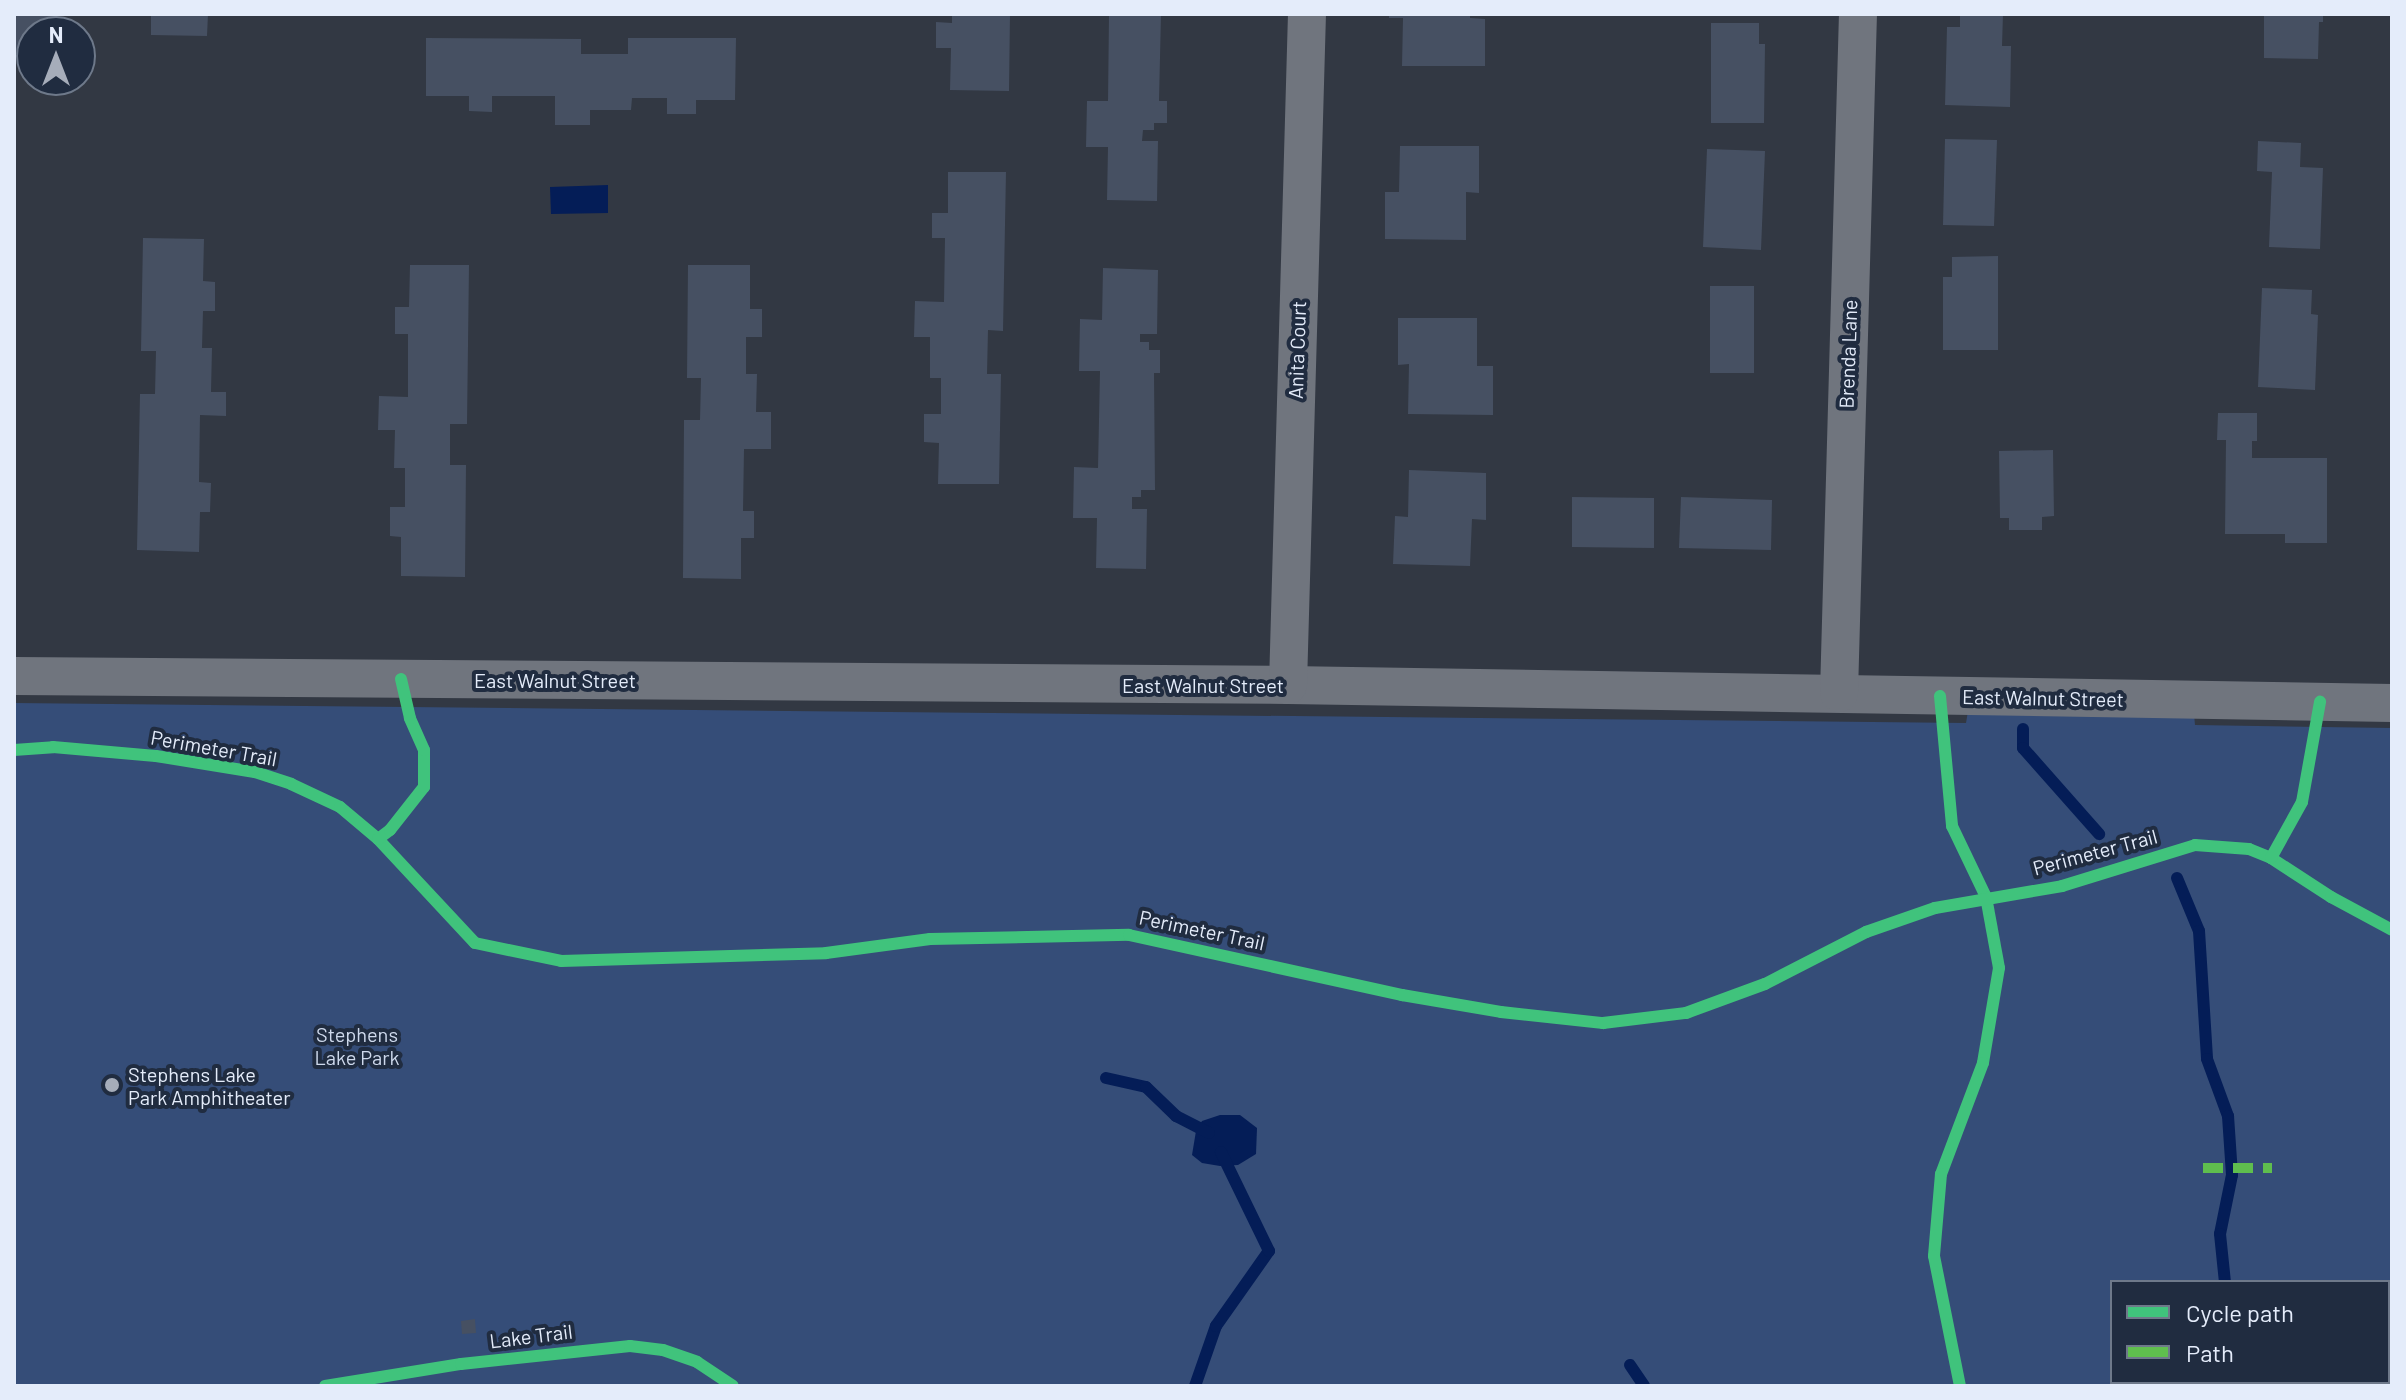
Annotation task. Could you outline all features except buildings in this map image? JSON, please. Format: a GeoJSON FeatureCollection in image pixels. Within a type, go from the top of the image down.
{"type":"FeatureCollection","features":[{"type":"Feature","properties":{"kind":"street","name":"Anita Court"},"geometry":{"type":"LineString","coordinates":[[1288,685],[1307,14]]}},
{"type":"Feature","properties":{"kind":"street","name":"Brenda Lane"},"geometry":{"type":"LineString","coordinates":[[1839,693],[1858,14]]}},
{"type":"Feature","properties":{"kind":"street","name":"East Walnut Street"},"geometry":{"type":"LineString","coordinates":[[14,676],[1288,685],[2392,703]]}},
{"type":"Feature","properties":{"kind":"green space","name":"Stephens Lake Park"},"geometry":{"type":"Polygon","coordinates":[[[14,703],[1966,723],[1968,711],[2194,714],[2195,725],[2392,728],[2392,1386],[14,1386],[14,703]]]}},
{"type":"Feature","properties":{"kind":"shaded area"},"geometry":{"type":"Polygon","coordinates":[[[608,185],[608,213],[551,214],[550,187],[608,185]]]}},
{"type":"Feature","properties":{"kind":"shaded area"},"geometry":{"type":"Polygon","coordinates":[[[1220,1115],[1240,1115],[1257,1128],[1256,1154],[1238,1165],[1202,1163],[1192,1155],[1196,1131],[1202,1121],[1220,1115]]]}},
{"type":"Feature","properties":{"kind":"waterway"},"geometry":{"type":"LineString","coordinates":[[2023,729],[2023,748],[2099,834]]}},
{"type":"Feature","properties":{"kind":"waterway"},"geometry":{"type":"LineString","coordinates":[[2177,878],[2199,931],[2207,1059],[2228,1116],[2232,1175],[2220,1234],[2225,1280]]}},
{"type":"Feature","properties":{"kind":"waterway"},"geometry":{"type":"LineString","coordinates":[[1106,1078],[1146,1087],[1176,1116],[1209,1133]]}},
{"type":"Feature","properties":{"kind":"waterway"},"geometry":{"type":"LineString","coordinates":[[1195,1386],[1216,1326],[1269,1251],[1221,1152]]}},
{"type":"Feature","properties":{"kind":"waterway"},"geometry":{"type":"LineString","coordinates":[[1630,1365],[1644,1386]]}},
{"type":"Feature","properties":{"kind":"marked path"},"geometry":{"type":"LineString","coordinates":[[2203,1168],[2272,1168]]}},
{"type":"Feature","properties":{"kind":"cycle path"},"geometry":{"type":"LineString","coordinates":[[378,839],[390,830],[424,787],[424,750],[410,718],[401,679]]}},
{"type":"Feature","properties":{"kind":"cycle path"},"geometry":{"type":"LineString","coordinates":[[1940,696],[1952,826],[1986,897],[1999,968],[1983,1063],[1941,1174],[1934,1256],[1960,1386]]}},
{"type":"Feature","properties":{"kind":"cycle path"},"geometry":{"type":"LineString","coordinates":[[2271,858],[2302,802],[2320,702]]}},
{"type":"Feature","properties":{"kind":"cycle path","name":"Perimeter Trail"},"geometry":{"type":"LineString","coordinates":[[14,750],[53,747],[156,756],[255,772],[291,784],[340,807],[378,839],[475,943],[561,961],[826,953],[930,939],[1129,935],[1402,995],[1501,1012],[1603,1023],[1686,1013],[1765,984],[1866,932],[1935,908],[2062,886],[2195,845],[2249,849],[2271,858],[2331,897],[2392,930]]}},
{"type":"Feature","properties":{"kind":"cycle path","name":"Lake Trail"},"geometry":{"type":"LineString","coordinates":[[325,1386],[461,1364],[630,1346],[663,1350],[697,1362],[733,1386]]}},
{"type":"Feature","properties":{"kind":"place","name":"Stephens Lake Park Amphitheater"},"geometry":{"type":"Point","coordinates":[112,1085]}}]}
